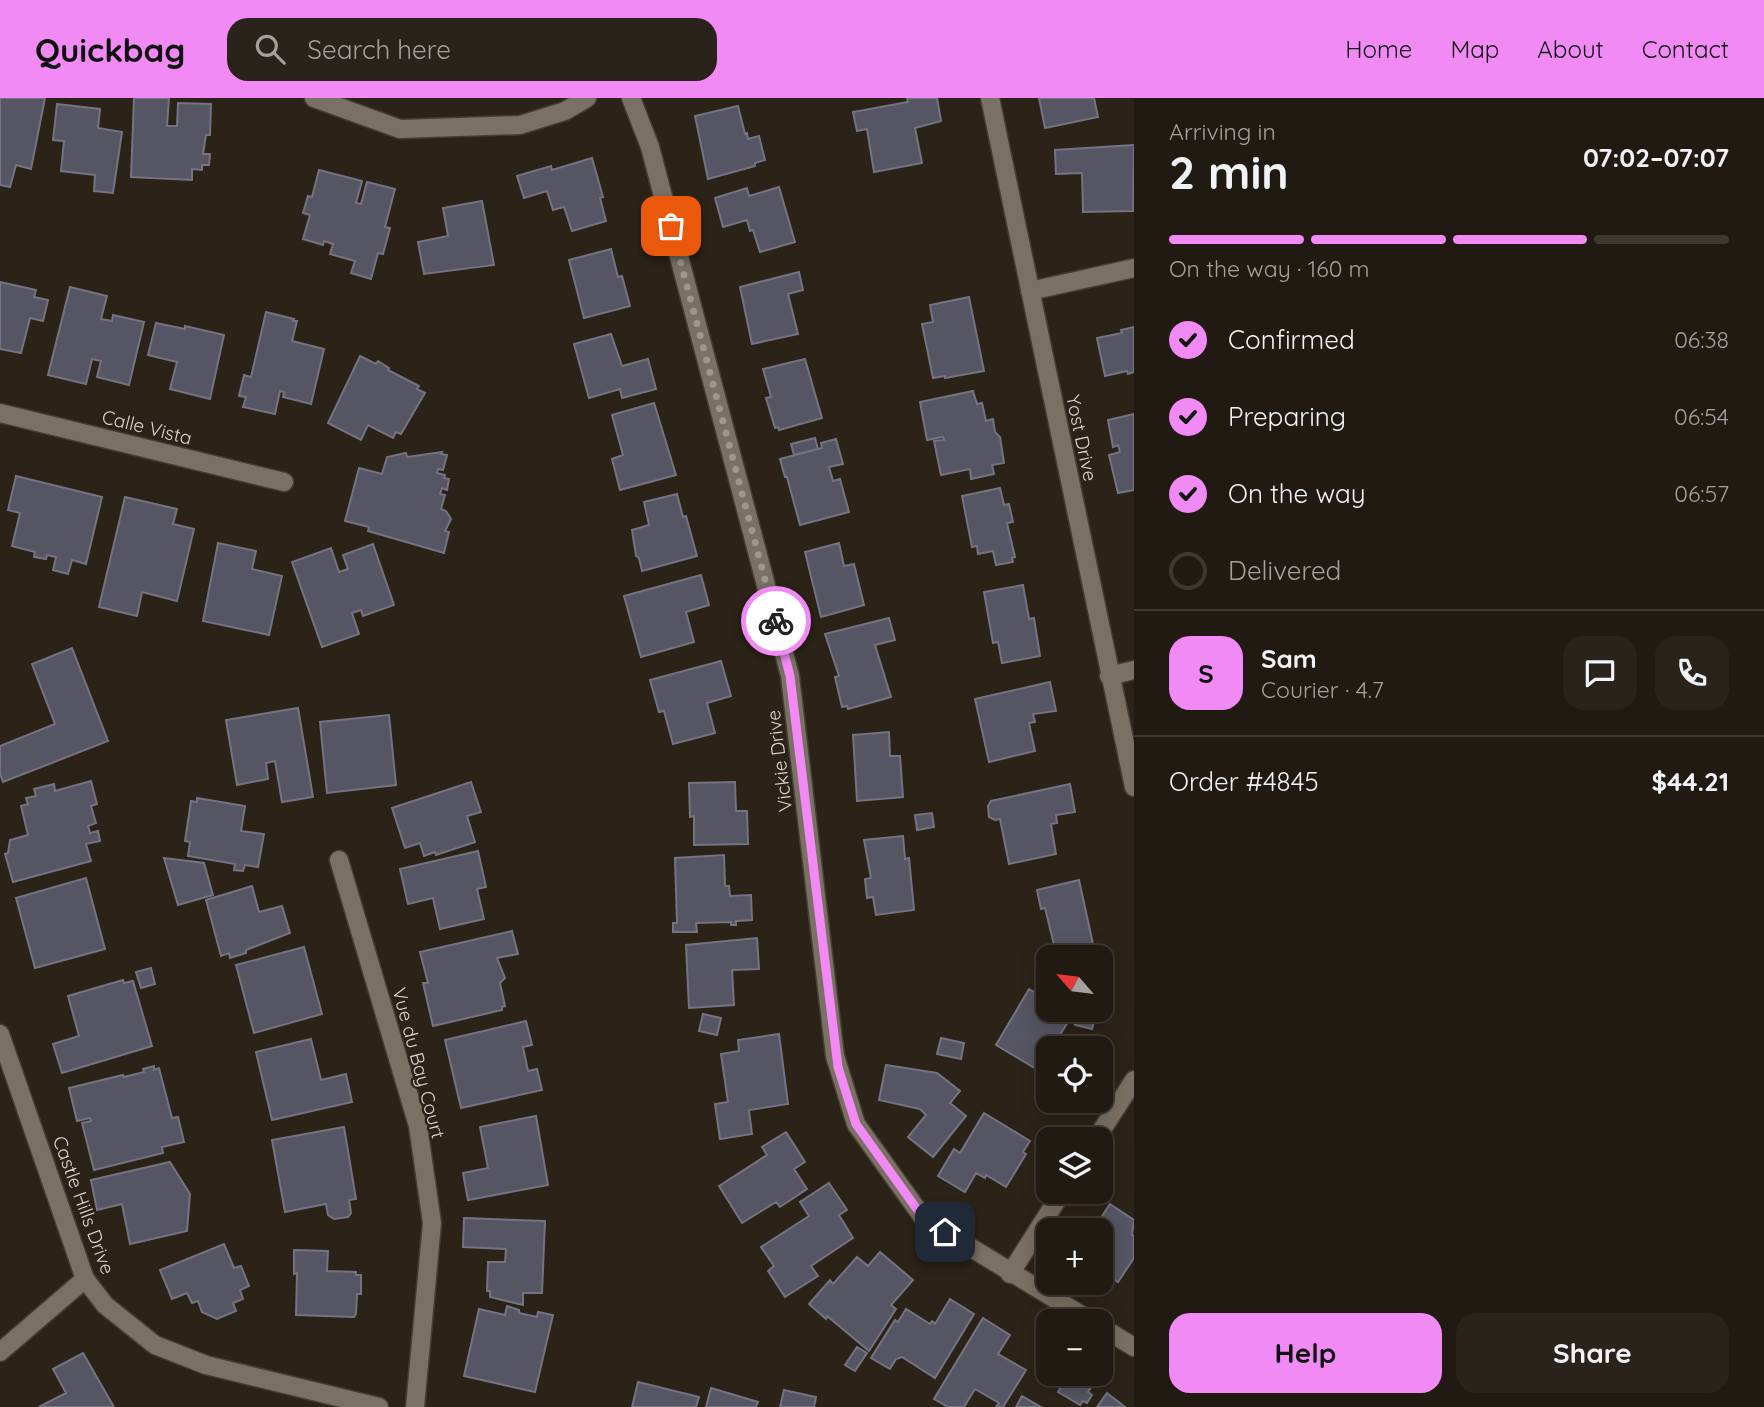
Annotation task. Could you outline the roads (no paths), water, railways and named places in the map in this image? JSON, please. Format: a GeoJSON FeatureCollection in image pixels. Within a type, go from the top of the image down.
{"type":"FeatureCollection","features":[{"type":"Feature","properties":{"kind":"street"},"geometry":{"type":"LineString","coordinates":[[314,98],[400,129],[520,125],[565,111],[587,98]]}},
{"type":"Feature","properties":{"kind":"street","name":"Vickie Drive"},"geometry":{"type":"LineString","coordinates":[[631,98],[650,147],[790,676],[835,1056],[856,1124],[924,1219],[1070,1309]]}},
{"type":"Feature","properties":{"kind":"street","name":"Yost Drive"},"geometry":{"type":"LineString","coordinates":[[990,98],[1134,787]]}},
{"type":"Feature","properties":{"kind":"street"},"geometry":{"type":"LineString","coordinates":[[1030,290],[1134,268]]}},
{"type":"Feature","properties":{"kind":"street","name":"Calle Vista"},"geometry":{"type":"LineString","coordinates":[[0,413],[284,482]]}},
{"type":"Feature","properties":{"kind":"street"},"geometry":{"type":"LineString","coordinates":[[1110,676],[1134,670]]}},
{"type":"Feature","properties":{"kind":"street","name":"Vue du Bay Court"},"geometry":{"type":"LineString","coordinates":[[339,860],[418,1126],[432,1223],[415,1407]]}},
{"type":"Feature","properties":{"kind":"street","name":"Castle Hills Drive"},"geometry":{"type":"LineString","coordinates":[[0,1034],[85,1279],[105,1305],[155,1345],[206,1365],[379,1407]]}},
{"type":"Feature","properties":{"kind":"street"},"geometry":{"type":"LineString","coordinates":[[1104,1127],[1134,1080]]}},
{"type":"Feature","properties":{"kind":"street"},"geometry":{"type":"LineString","coordinates":[[1010,1274],[1054,1204]]}},
{"type":"Feature","properties":{"kind":"street"},"geometry":{"type":"LineString","coordinates":[[0,1352],[85,1279]]}},
{"type":"Feature","properties":{"kind":"street"},"geometry":{"type":"LineString","coordinates":[[1113,1334],[1134,1347]]}}]}
